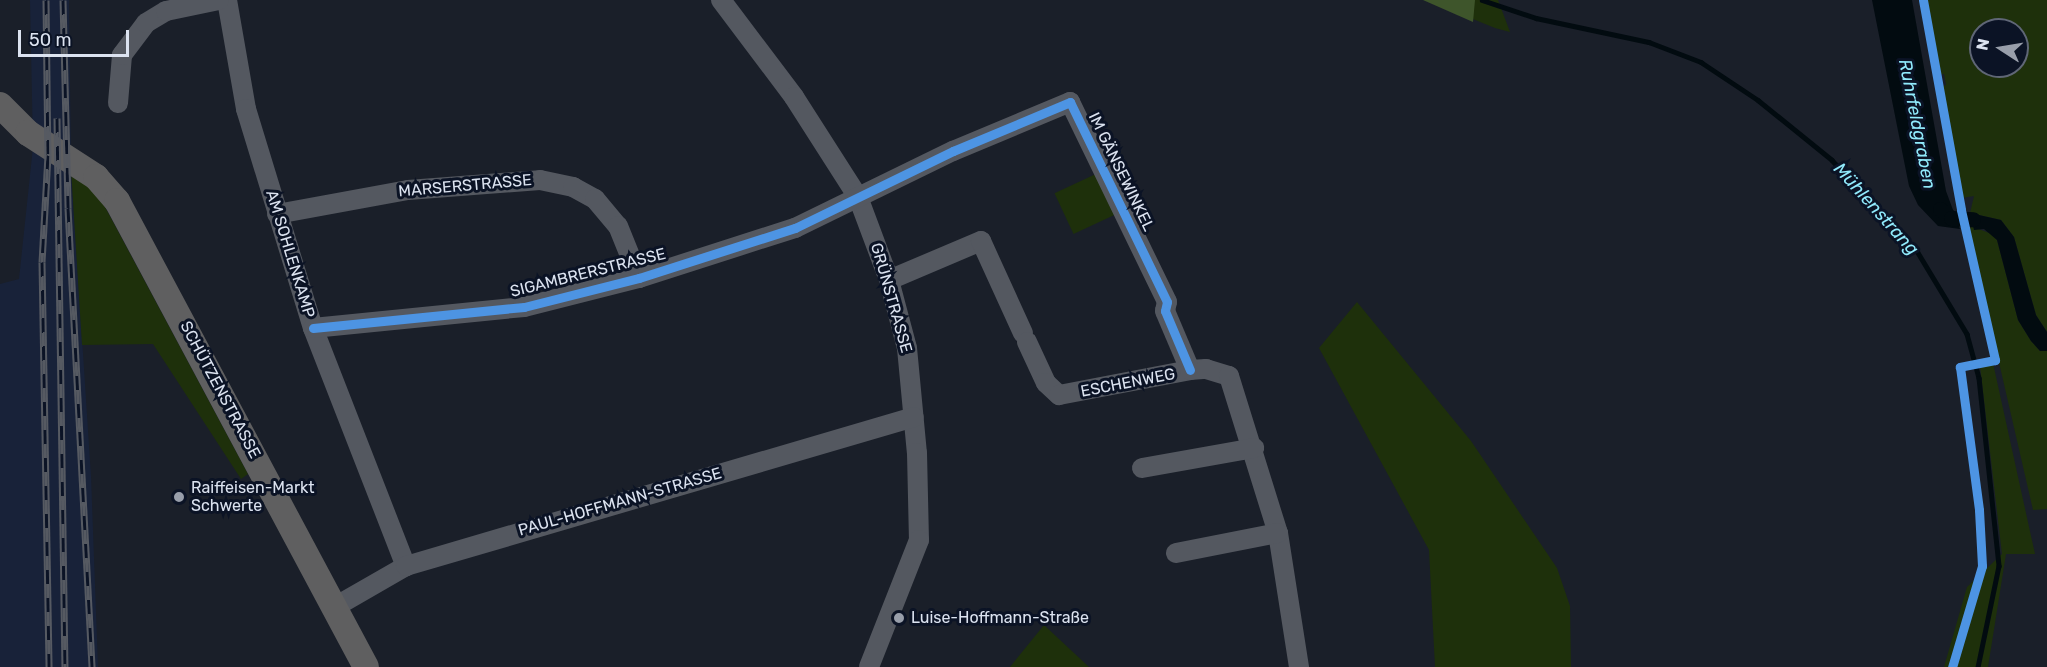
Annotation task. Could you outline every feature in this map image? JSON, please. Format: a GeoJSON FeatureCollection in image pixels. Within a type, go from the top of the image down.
{"type":"FeatureCollection","features":[{"type":"Feature","properties":{"kind":"main road","name":"SCHÜTZENSTRASSE"},"geometry":{"type":"LineString","coordinates":[[0,105],[28,133],[72,159],[96,177],[132,225],[366,667]]}},
{"type":"Feature","properties":{"kind":"street"},"geometry":{"type":"LineString","coordinates":[[118,102],[122,55],[146,23],[166,11],[219,0]]}},
{"type":"Feature","properties":{"kind":"street","name":"AM SOHLENKAMP"},"geometry":{"type":"LineString","coordinates":[[227,0],[246,109],[277,214],[314,328],[406,566]]}},
{"type":"Feature","properties":{"kind":"street","name":"GRÜNSTRASSE"},"geometry":{"type":"LineString","coordinates":[[721,0],[794,97],[858,197],[889,280],[907,348],[914,417],[920,540],[869,667]]}},
{"type":"Feature","properties":{"kind":"street","name":"IM GÄNSEWINKEL"},"geometry":{"type":"LineString","coordinates":[[858,197],[953,151],[1070,102],[1167,302],[1165,311],[1190,370]]}},
{"type":"Feature","properties":{"kind":"street","name":"MARSERSTRASSE"},"geometry":{"type":"LineString","coordinates":[[277,214],[408,190],[540,180],[573,187],[595,199],[618,226],[639,278]]}},
{"type":"Feature","properties":{"kind":"street","name":"SIGAMBRERSTRASSE"},"geometry":{"type":"LineString","coordinates":[[314,328],[524,307],[639,278],[795,228],[858,197]]}},
{"type":"Feature","properties":{"kind":"street","name":"ESCHENWEG"},"geometry":{"type":"LineString","coordinates":[[889,280],[981,241],[1031,343],[1051,390],[1059,395],[1190,370],[1206,369],[1229,376],[1254,448],[1278,533],[1299,667]]}},
{"type":"Feature","properties":{"kind":"street","name":"PAUL-HOFFMANN-STRASSE"},"geometry":{"type":"LineString","coordinates":[[333,608],[406,566],[914,417]]}},
{"type":"Feature","properties":{"kind":"street"},"geometry":{"type":"LineString","coordinates":[[1142,468],[1254,448]]}},
{"type":"Feature","properties":{"kind":"street"},"geometry":{"type":"LineString","coordinates":[[1176,553],[1278,533]]}},
{"type":"Feature","properties":{"kind":"shaded area"},"geometry":{"type":"Polygon","coordinates":[[[30,0],[69,0],[71,169],[91,476],[98,667],[0,667],[0,284],[19,279],[33,147],[30,0]]]}},
{"type":"Feature","properties":{"kind":"green space"},"geometry":{"type":"Polygon","coordinates":[[[1423,0],[1475,0],[1473,22],[1423,0]]]}},
{"type":"Feature","properties":{"kind":"green space"},"geometry":{"type":"Polygon","coordinates":[[[1426,0],[1498,0],[1510,32],[1495,28],[1426,0]]]}},
{"type":"Feature","properties":{"kind":"green space"},"geometry":{"type":"Polygon","coordinates":[[[1926,0],[2047,0],[2047,332],[2036,315],[2014,237],[2001,220],[1970,213],[1974,196],[1962,198],[1942,86],[1946,85],[1944,74],[1939,75],[1926,0]]]}},
{"type":"Feature","properties":{"kind":"green space"},"geometry":{"type":"Polygon","coordinates":[[[71,169],[97,192],[248,474],[241,479],[153,344],[82,345],[71,169]]]}},
{"type":"Feature","properties":{"kind":"green space"},"geometry":{"type":"Polygon","coordinates":[[[1098,173],[1117,214],[1074,234],[1054,193],[1098,173]]]}},
{"type":"Feature","properties":{"kind":"green space"},"geometry":{"type":"Polygon","coordinates":[[[1973,227],[1992,234],[1997,240],[2018,320],[2040,351],[2047,351],[2047,509],[2033,510],[1968,228],[1973,227]]]}},
{"type":"Feature","properties":{"kind":"green space"},"geometry":{"type":"Polygon","coordinates":[[[1357,302],[1471,441],[1557,568],[1570,606],[1571,667],[1435,667],[1429,550],[1319,348],[1357,302]]]}},
{"type":"Feature","properties":{"kind":"green space"},"geometry":{"type":"Polygon","coordinates":[[[1993,363],[2035,554],[2006,554],[1988,667],[1944,667],[1967,587],[2002,554],[1980,366],[1993,363]]]}},
{"type":"Feature","properties":{"kind":"green space"},"geometry":{"type":"Polygon","coordinates":[[[1044,625],[1089,667],[1010,667],[1044,625]]]}},
{"type":"Feature","properties":{"kind":"water"},"geometry":{"type":"Polygon","coordinates":[[[1872,0],[1912,0],[1946,191],[1960,229],[1938,226],[1918,205],[1909,186],[1872,0]]]}},
{"type":"Feature","properties":{"kind":"water"},"geometry":{"type":"Polygon","coordinates":[[[1970,213],[2001,220],[2014,237],[2036,315],[2047,332],[2047,351],[2040,351],[2018,320],[1997,240],[1984,229],[1974,230],[1970,213]]]}},
{"type":"Feature","properties":{"kind":"waterway","name":"Mühlenstrang"},"geometry":{"type":"LineString","coordinates":[[1482,0],[1536,18],[1649,42],[1701,62],[1758,100],[1832,160],[1917,251],[1967,334],[1979,378],[1999,566],[1978,667]]}},
{"type":"Feature","properties":{"kind":"waterway","name":"Ruhrfeldgraben"},"geometry":{"type":"LineString","coordinates":[[1940,209],[1951,218],[1973,219]]}},
{"type":"Feature","properties":{"kind":"railway"},"geometry":{"type":"LineString","coordinates":[[46,0],[48,155],[42,262],[49,667]]}},
{"type":"Feature","properties":{"kind":"railway"},"geometry":{"type":"LineString","coordinates":[[63,0],[68,208],[92,667]]}},
{"type":"Feature","properties":{"kind":"railway"},"geometry":{"type":"LineString","coordinates":[[57,118],[65,667]]}},
{"type":"Feature","properties":{"kind":"cycle path"},"geometry":{"type":"LineString","coordinates":[[1923,0],[1961,210],[1995,360],[1960,367],[1979,510],[1982,566],[1952,667]]}},
{"type":"Feature","properties":{"kind":"cycle path"},"geometry":{"type":"LineString","coordinates":[[313,328],[524,307],[639,278],[795,228],[953,151],[1070,102],[1167,302],[1165,311],[1190,370]]}},
{"type":"Feature","properties":{"kind":"place","name":"Raiffeisen-Markt Schwerte"},"geometry":{"type":"Point","coordinates":[179,497]}},
{"type":"Feature","properties":{"kind":"place","name":"Luise-Hoffmann-Straße"},"geometry":{"type":"Point","coordinates":[899,618]}}]}
